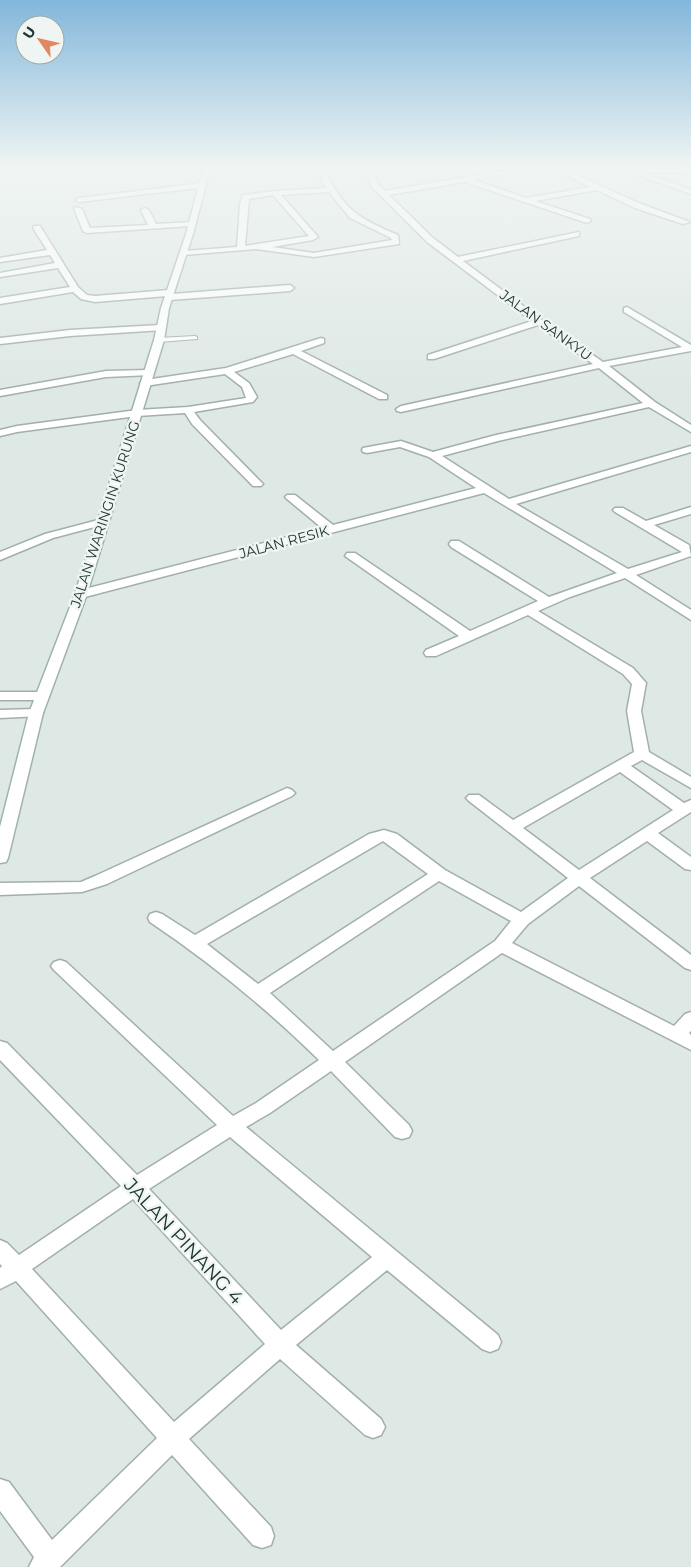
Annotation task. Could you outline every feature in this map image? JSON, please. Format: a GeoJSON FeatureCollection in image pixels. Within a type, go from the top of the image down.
{"type":"FeatureCollection","features":[{"type":"Feature","properties":{"kind":"street"},"geometry":{"type":"LineString","coordinates":[[46,242],[75,289],[84,298],[290,288]]}},
{"type":"Feature","properties":{"kind":"street","name":"JALAN WARINGIN KURUNG"},"geometry":{"type":"LineString","coordinates":[[0,858],[36,713],[81,594],[159,340],[160,328],[187,242]]}},
{"type":"Feature","properties":{"kind":"street"},"geometry":{"type":"LineString","coordinates":[[241,242],[241,249]]}},
{"type":"Feature","properties":{"kind":"street"},"geometry":{"type":"LineString","coordinates":[[184,253],[241,249],[292,242]]}},
{"type":"Feature","properties":{"kind":"street"},"geometry":{"type":"LineString","coordinates":[[257,247],[314,255],[395,242]]}},
{"type":"Feature","properties":{"kind":"street","name":"JALAN SANKYU"},"geometry":{"type":"LineString","coordinates":[[433,242],[539,322],[602,365],[651,404],[691,429]]}},
{"type":"Feature","properties":{"kind":"street"},"geometry":{"type":"LineString","coordinates":[[457,260],[539,242]]}},
{"type":"Feature","properties":{"kind":"street"},"geometry":{"type":"LineString","coordinates":[[0,260],[52,252]]}},
{"type":"Feature","properties":{"kind":"street"},"geometry":{"type":"LineString","coordinates":[[0,275],[60,265]]}},
{"type":"Feature","properties":{"kind":"street"},"geometry":{"type":"LineString","coordinates":[[0,301],[75,289]]}},
{"type":"Feature","properties":{"kind":"street"},"geometry":{"type":"LineString","coordinates":[[627,310],[691,348]]}},
{"type":"Feature","properties":{"kind":"street"},"geometry":{"type":"LineString","coordinates":[[431,357],[539,322]]}},
{"type":"Feature","properties":{"kind":"street"},"geometry":{"type":"LineString","coordinates":[[0,341],[70,333],[160,328]]}},
{"type":"Feature","properties":{"kind":"street"},"geometry":{"type":"LineString","coordinates":[[0,394],[106,374],[147,378],[226,371],[322,341]]}},
{"type":"Feature","properties":{"kind":"street"},"geometry":{"type":"LineString","coordinates":[[401,410],[602,365],[691,348]]}},
{"type":"Feature","properties":{"kind":"street"},"geometry":{"type":"LineString","coordinates":[[294,351],[383,397]]}},
{"type":"Feature","properties":{"kind":"street"},"geometry":{"type":"LineString","coordinates":[[0,433],[16,428],[137,413],[188,410],[249,400],[252,397],[246,385],[226,371]]}},
{"type":"Feature","properties":{"kind":"street"},"geometry":{"type":"LineString","coordinates":[[433,455],[496,438],[651,404]]}},
{"type":"Feature","properties":{"kind":"street"},"geometry":{"type":"LineString","coordinates":[[188,410],[196,422],[257,484]]}},
{"type":"Feature","properties":{"kind":"street"},"geometry":{"type":"LineString","coordinates":[[368,450],[401,444],[433,455],[507,503],[625,573],[691,616]]}},
{"type":"Feature","properties":{"kind":"street"},"geometry":{"type":"LineString","coordinates":[[507,503],[691,449]]}},
{"type":"Feature","properties":{"kind":"street","name":"JALAN RESIK"},"geometry":{"type":"LineString","coordinates":[[81,594],[486,489]]}},
{"type":"Feature","properties":{"kind":"street"},"geometry":{"type":"LineString","coordinates":[[291,497],[330,530]]}},
{"type":"Feature","properties":{"kind":"street"},"geometry":{"type":"LineString","coordinates":[[431,653],[548,602],[625,573],[689,553],[685,548],[619,510]]}},
{"type":"Feature","properties":{"kind":"street"},"geometry":{"type":"LineString","coordinates":[[644,525],[691,510]]}},
{"type":"Feature","properties":{"kind":"street"},"geometry":{"type":"LineString","coordinates":[[0,556],[49,536],[102,522]]}},
{"type":"Feature","properties":{"kind":"street"},"geometry":{"type":"LineString","coordinates":[[455,544],[548,602]]}},
{"type":"Feature","properties":{"kind":"street"},"geometry":{"type":"LineString","coordinates":[[351,556],[468,636]]}},
{"type":"Feature","properties":{"kind":"street"},"geometry":{"type":"LineString","coordinates":[[530,611],[628,671],[639,683],[633,700],[634,721],[642,754],[691,782]]}},
{"type":"Feature","properties":{"kind":"street"},"geometry":{"type":"LineString","coordinates":[[0,696],[42,696]]}},
{"type":"Feature","properties":{"kind":"street"},"geometry":{"type":"LineString","coordinates":[[0,714],[36,713]]}},
{"type":"Feature","properties":{"kind":"street"},"geometry":{"type":"LineString","coordinates":[[513,827],[642,754]]}},
{"type":"Feature","properties":{"kind":"street"},"geometry":{"type":"LineString","coordinates":[[0,1280],[135,1187],[263,1108],[501,945],[522,920],[579,878],[688,807],[621,766]]}},
{"type":"Feature","properties":{"kind":"street"},"geometry":{"type":"LineString","coordinates":[[0,889],[64,888],[88,885],[287,793]]}},
{"type":"Feature","properties":{"kind":"street"},"geometry":{"type":"LineString","coordinates":[[474,798],[691,964]]}},
{"type":"Feature","properties":{"kind":"street"},"geometry":{"type":"LineString","coordinates":[[649,834],[691,865]]}},
{"type":"Feature","properties":{"kind":"street"},"geometry":{"type":"LineString","coordinates":[[195,942],[375,838],[384,835],[391,838],[439,874],[522,920]]}},
{"type":"Feature","properties":{"kind":"street"},"geometry":{"type":"LineString","coordinates":[[259,992],[439,874]]}},
{"type":"Feature","properties":{"kind":"street"},"geometry":{"type":"LineString","coordinates":[[156,918],[195,942],[259,992],[332,1060],[402,1131]]}},
{"type":"Feature","properties":{"kind":"street"},"geometry":{"type":"LineString","coordinates":[[501,945],[683,1039],[691,1019]]}},
{"type":"Feature","properties":{"kind":"street"},"geometry":{"type":"LineString","coordinates":[[60,966],[231,1126],[490,1342]]}},
{"type":"Feature","properties":{"kind":"street","name":"JALAN PINANG 4"},"geometry":{"type":"LineString","coordinates":[[0,1048],[135,1187],[280,1345],[374,1426]]}},
{"type":"Feature","properties":{"kind":"street"},"geometry":{"type":"LineString","coordinates":[[0,1249],[262,1536]]}},
{"type":"Feature","properties":{"kind":"street"},"geometry":{"type":"LineString","coordinates":[[0,1491],[47,1563],[174,1438],[280,1345],[387,1257]]}},
{"type":"Feature","properties":{"kind":"lane"},"geometry":{"type":"LineString","coordinates":[[159,340],[195,338]]}}]}
